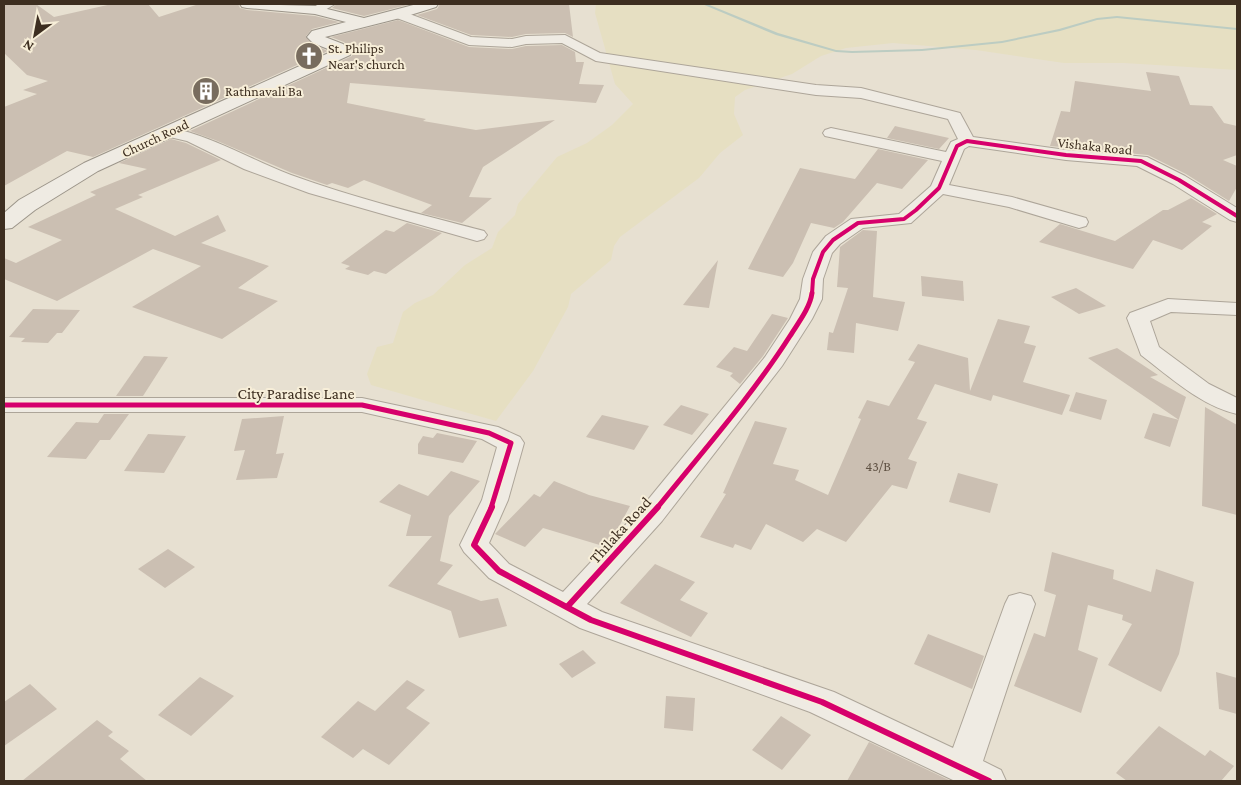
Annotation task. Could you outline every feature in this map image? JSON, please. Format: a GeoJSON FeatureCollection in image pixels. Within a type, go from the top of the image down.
{"type":"FeatureCollection","features":[{"type":"Feature","properties":{"kind":"street","name":"Church Road"},"geometry":{"type":"LineString","coordinates":[[247,4],[322,7],[366,22]]}},
{"type":"Feature","properties":{"kind":"street","name":"Church Road"},"geometry":{"type":"LineString","coordinates":[[4,223],[27,205],[77,175],[344,52],[342,49],[319,40],[315,37],[317,34],[399,14],[431,4]]}},
{"type":"Feature","properties":{"kind":"street"},"geometry":{"type":"LineString","coordinates":[[399,14],[469,41],[512,43],[526,40],[564,39],[596,57],[816,90],[861,93],[954,116],[962,147]]}},
{"type":"Feature","properties":{"kind":"street"},"geometry":{"type":"LineString","coordinates":[[167,132],[186,135],[206,142],[260,170],[350,201],[477,235]]}},
{"type":"Feature","properties":{"kind":"street","name":"Vishaka Road"},"geometry":{"type":"LineString","coordinates":[[831,133],[962,147],[1141,162],[1180,180],[1235,211]]}},
{"type":"Feature","properties":{"kind":"street","name":"Thilaka Road"},"geometry":{"type":"LineString","coordinates":[[568,606],[652,514],[774,361],[801,319],[811,299],[813,280],[823,252],[833,240],[858,223],[904,219],[939,188],[962,147]]}},
{"type":"Feature","properties":{"kind":"street"},"geometry":{"type":"LineString","coordinates":[[939,188],[1012,202],[1079,222]]}},
{"type":"Feature","properties":{"kind":"street"},"geometry":{"type":"LineString","coordinates":[[1237,309],[1168,305],[1138,318],[1149,350],[1201,389],[1237,407]]}},
{"type":"Feature","properties":{"kind":"street","name":"City Paradise Lane"},"geometry":{"type":"LineString","coordinates":[[4,405],[362,405],[489,433],[511,444],[495,500],[474,545],[499,571],[568,606]]}},
{"type":"Feature","properties":{"kind":"street"},"geometry":{"type":"LineString","coordinates":[[568,606],[592,620],[822,702],[976,775],[1020,604]]}},
{"type":"Feature","properties":{"kind":"shaded area"},"geometry":{"type":"Polygon","coordinates":[[[596,4],[1237,4],[1237,70],[1124,63],[1064,63],[976,50],[893,43],[846,48],[821,56],[792,74],[745,90],[735,97],[734,114],[743,135],[720,153],[699,178],[620,237],[614,246],[611,260],[571,294],[568,307],[533,371],[496,421],[371,385],[367,374],[377,347],[393,343],[403,312],[415,303],[433,295],[465,265],[492,248],[498,232],[515,215],[518,204],[557,157],[587,143],[612,125],[633,104],[615,84],[595,13],[596,4]]]}},
{"type":"Feature","properties":{"kind":"building"},"geometry":{"type":"Polygon","coordinates":[[[4,4],[36,4],[54,17],[112,4],[148,4],[159,17],[199,4],[238,4],[240,8],[247,10],[315,16],[339,22],[312,29],[306,36],[312,44],[328,51],[93,157],[67,151],[4,186],[4,107],[37,94],[23,90],[48,81],[27,75],[4,53],[4,4]]]}},
{"type":"Feature","properties":{"kind":"building"},"geometry":{"type":"Polygon","coordinates":[[[337,4],[411,4],[364,16],[332,8],[337,4]]]}},
{"type":"Feature","properties":{"kind":"building"},"geometry":{"type":"Polygon","coordinates":[[[440,4],[569,4],[573,37],[565,33],[526,34],[512,37],[471,35],[417,15],[437,9],[440,4]]]}},
{"type":"Feature","properties":{"kind":"building"},"geometry":{"type":"Polygon","coordinates":[[[398,20],[469,47],[512,49],[526,46],[562,45],[575,52],[576,62],[584,62],[579,84],[604,85],[596,103],[350,83],[347,103],[426,119],[423,121],[476,130],[555,120],[483,167],[469,197],[492,198],[462,223],[421,213],[432,205],[364,180],[348,188],[332,183],[327,185],[292,173],[190,131],[352,56],[353,51],[344,42],[331,37],[398,20]]]}},
{"type":"Feature","properties":{"kind":"building"},"geometry":{"type":"Polygon","coordinates":[[[1146,72],[1179,76],[1190,105],[1212,106],[1224,123],[1237,126],[1237,155],[1223,160],[1237,166],[1237,187],[1229,201],[1186,174],[1148,155],[1050,146],[1061,111],[1070,112],[1075,81],[1151,91],[1146,72]]]}},
{"type":"Feature","properties":{"kind":"building"},"geometry":{"type":"Polygon","coordinates":[[[895,126],[949,138],[939,149],[887,138],[895,126]]]}},
{"type":"Feature","properties":{"kind":"building"},"geometry":{"type":"Polygon","coordinates":[[[171,139],[186,143],[221,160],[138,195],[143,197],[115,209],[175,236],[218,215],[226,231],[201,243],[269,266],[238,288],[278,301],[222,339],[132,307],[201,266],[153,249],[57,301],[4,279],[4,258],[16,263],[62,240],[28,227],[96,195],[90,192],[147,169],[119,163],[171,139]]]}},
{"type":"Feature","properties":{"kind":"building"},"geometry":{"type":"Polygon","coordinates":[[[878,149],[928,160],[902,189],[877,183],[843,222],[834,228],[811,223],[793,263],[783,277],[748,269],[800,168],[855,179],[878,149]]]}},
{"type":"Feature","properties":{"kind":"building"},"geometry":{"type":"Polygon","coordinates":[[[1191,198],[1217,214],[1202,222],[1212,226],[1182,250],[1153,240],[1133,269],[1039,242],[1060,224],[1115,241],[1163,210],[1168,210],[1191,198]]]}},
{"type":"Feature","properties":{"kind":"building"},"geometry":{"type":"Polygon","coordinates":[[[407,223],[442,233],[386,274],[374,271],[368,275],[345,269],[350,266],[341,263],[386,230],[394,232],[407,223]]]}},
{"type":"Feature","properties":{"kind":"building"},"geometry":{"type":"Polygon","coordinates":[[[863,230],[877,231],[873,297],[905,302],[898,331],[856,323],[854,353],[827,350],[829,332],[833,333],[848,288],[837,287],[840,247],[863,230]]]}},
{"type":"Feature","properties":{"kind":"building"},"geometry":{"type":"Polygon","coordinates":[[[718,260],[709,308],[683,305],[718,260]]]}},
{"type":"Feature","properties":{"kind":"building"},"geometry":{"type":"Polygon","coordinates":[[[921,276],[963,281],[964,301],[922,296],[921,276]]]}},
{"type":"Feature","properties":{"kind":"building"},"geometry":{"type":"Polygon","coordinates":[[[1076,288],[1106,306],[1079,314],[1051,297],[1076,288]]]}},
{"type":"Feature","properties":{"kind":"building"},"geometry":{"type":"Polygon","coordinates":[[[33,309],[80,310],[62,333],[57,333],[48,343],[21,342],[25,338],[9,337],[33,309]]]}},
{"type":"Feature","properties":{"kind":"building"},"geometry":{"type":"Polygon","coordinates":[[[772,314],[788,318],[763,356],[740,384],[730,376],[733,373],[716,367],[734,347],[747,351],[772,314]]]}},
{"type":"Feature","properties":{"kind":"building"},"geometry":{"type":"Polygon","coordinates":[[[998,319],[1030,326],[1024,343],[1036,346],[1023,382],[1070,395],[1062,415],[993,395],[991,401],[935,384],[917,419],[927,422],[908,459],[917,462],[907,489],[892,485],[846,542],[817,529],[803,542],[766,524],[751,550],[735,544],[733,548],[700,537],[726,494],[723,493],[755,421],[787,428],[773,464],[799,470],[795,480],[828,495],[861,419],[858,418],[867,400],[889,406],[915,362],[908,360],[918,344],[968,358],[970,391],[998,319]]]}},
{"type":"Feature","properties":{"kind":"building"},"geometry":{"type":"Polygon","coordinates":[[[1117,348],[1158,375],[1150,377],[1186,397],[1179,420],[1088,358],[1117,348]]]}},
{"type":"Feature","properties":{"kind":"building"},"geometry":{"type":"Polygon","coordinates":[[[144,356],[168,357],[143,396],[116,396],[144,356]]]}},
{"type":"Feature","properties":{"kind":"building"},"geometry":{"type":"Polygon","coordinates":[[[1076,392],[1107,400],[1101,420],[1069,411],[1076,392]]]}},
{"type":"Feature","properties":{"kind":"building"},"geometry":{"type":"Polygon","coordinates":[[[681,405],[709,414],[692,435],[663,425],[681,405]]]}},
{"type":"Feature","properties":{"kind":"building"},"geometry":{"type":"Polygon","coordinates":[[[1205,407],[1237,425],[1237,515],[1202,506],[1205,407]]]}},
{"type":"Feature","properties":{"kind":"building"},"geometry":{"type":"Polygon","coordinates":[[[1153,413],[1179,420],[1170,447],[1144,438],[1153,413]]]}},
{"type":"Feature","properties":{"kind":"building"},"geometry":{"type":"Polygon","coordinates":[[[104,414],[129,414],[110,440],[100,440],[86,459],[47,457],[76,422],[98,423],[104,414]]]}},
{"type":"Feature","properties":{"kind":"building"},"geometry":{"type":"Polygon","coordinates":[[[602,415],[649,426],[634,450],[586,437],[602,415]]]}},
{"type":"Feature","properties":{"kind":"building"},"geometry":{"type":"Polygon","coordinates":[[[284,416],[276,454],[284,453],[277,478],[236,480],[245,450],[234,451],[242,419],[284,416]]]}},
{"type":"Feature","properties":{"kind":"building"},"geometry":{"type":"Polygon","coordinates":[[[437,433],[477,441],[463,463],[418,454],[418,444],[423,436],[433,438],[437,433]]]}},
{"type":"Feature","properties":{"kind":"building"},"geometry":{"type":"Polygon","coordinates":[[[148,434],[186,436],[164,473],[124,471],[148,434]]]}},
{"type":"Feature","properties":{"kind":"building"},"geometry":{"type":"Polygon","coordinates":[[[451,471],[480,481],[449,516],[440,561],[453,565],[437,584],[481,601],[498,598],[507,626],[459,638],[451,611],[388,586],[432,536],[406,536],[411,515],[379,502],[399,484],[428,496],[451,471]]]}},
{"type":"Feature","properties":{"kind":"building"},"geometry":{"type":"Polygon","coordinates":[[[958,473],[998,484],[990,513],[949,502],[958,473]]]}},
{"type":"Feature","properties":{"kind":"building"},"geometry":{"type":"Polygon","coordinates":[[[554,481],[589,495],[630,506],[615,534],[603,546],[543,528],[525,547],[495,534],[534,494],[540,497],[554,481]]]}},
{"type":"Feature","properties":{"kind":"building"},"geometry":{"type":"Polygon","coordinates":[[[168,549],[195,567],[165,588],[138,569],[168,549]]]}},
{"type":"Feature","properties":{"kind":"building"},"geometry":{"type":"Polygon","coordinates":[[[1052,552],[1114,570],[1113,579],[1151,592],[1156,569],[1194,582],[1179,654],[1161,692],[1108,665],[1132,624],[1122,620],[1123,615],[1088,605],[1078,650],[1098,658],[1081,713],[1014,686],[1034,633],[1045,637],[1056,595],[1044,591],[1052,552]]]}},
{"type":"Feature","properties":{"kind":"building"},"geometry":{"type":"Polygon","coordinates":[[[655,564],[695,582],[680,600],[708,613],[691,637],[620,603],[655,564]]]}},
{"type":"Feature","properties":{"kind":"building"},"geometry":{"type":"Polygon","coordinates":[[[928,634],[984,656],[972,689],[914,664],[928,634]]]}},
{"type":"Feature","properties":{"kind":"building"},"geometry":{"type":"Polygon","coordinates":[[[583,650],[596,663],[572,678],[559,664],[583,650]]]}},
{"type":"Feature","properties":{"kind":"building"},"geometry":{"type":"Polygon","coordinates":[[[1216,672],[1237,678],[1237,714],[1219,709],[1216,672]]]}},
{"type":"Feature","properties":{"kind":"building"},"geometry":{"type":"Polygon","coordinates":[[[200,677],[234,696],[191,736],[158,715],[200,677]]]}},
{"type":"Feature","properties":{"kind":"building"},"geometry":{"type":"Polygon","coordinates":[[[407,680],[425,690],[406,708],[430,723],[389,765],[363,749],[353,758],[321,737],[358,701],[375,711],[407,680]]]}},
{"type":"Feature","properties":{"kind":"building"},"geometry":{"type":"Polygon","coordinates":[[[30,684],[57,709],[4,746],[4,702],[30,684]]]}},
{"type":"Feature","properties":{"kind":"building"},"geometry":{"type":"Polygon","coordinates":[[[666,696],[695,698],[693,731],[664,728],[666,696]]]}},
{"type":"Feature","properties":{"kind":"building"},"geometry":{"type":"Polygon","coordinates":[[[781,716],[811,735],[782,770],[752,750],[781,716]]]}},
{"type":"Feature","properties":{"kind":"building"},"geometry":{"type":"Polygon","coordinates":[[[97,720],[113,732],[108,736],[129,751],[120,759],[147,781],[22,781],[97,720]]]}},
{"type":"Feature","properties":{"kind":"building"},"geometry":{"type":"Polygon","coordinates":[[[1159,726],[1205,756],[1210,750],[1234,766],[1221,781],[1127,781],[1116,773],[1159,726]]]}},
{"type":"Feature","properties":{"kind":"building"},"geometry":{"type":"Polygon","coordinates":[[[869,742],[951,781],[847,781],[869,742]]]}},
{"type":"Feature","properties":{"kind":"waterway"},"geometry":{"type":"LineString","coordinates":[[704,4],[777,34],[836,51],[852,52],[922,50],[1002,42],[1060,30],[1097,19],[1117,17],[1237,29]]}},
{"type":"Feature","properties":{"kind":"cycle path"},"geometry":{"type":"LineString","coordinates":[[568,606],[652,514],[774,361],[801,319],[811,299],[813,279],[823,252],[833,240],[858,223],[904,219],[916,210],[939,188],[957,146],[967,141],[1066,155],[1141,161],[1179,180],[1237,216]]}},
{"type":"Feature","properties":{"kind":"cycle path"},"geometry":{"type":"LineString","coordinates":[[4,405],[362,405],[489,433],[511,443],[495,500],[474,545],[499,571],[591,620],[822,702],[989,781]]}},
{"type":"Feature","properties":{"kind":"place","name":"St. Philips Near's church"},"geometry":{"type":"Point","coordinates":[309,56]}},
{"type":"Feature","properties":{"kind":"place","name":"Rathnavali Ba"},"geometry":{"type":"Point","coordinates":[206,91]}}]}
